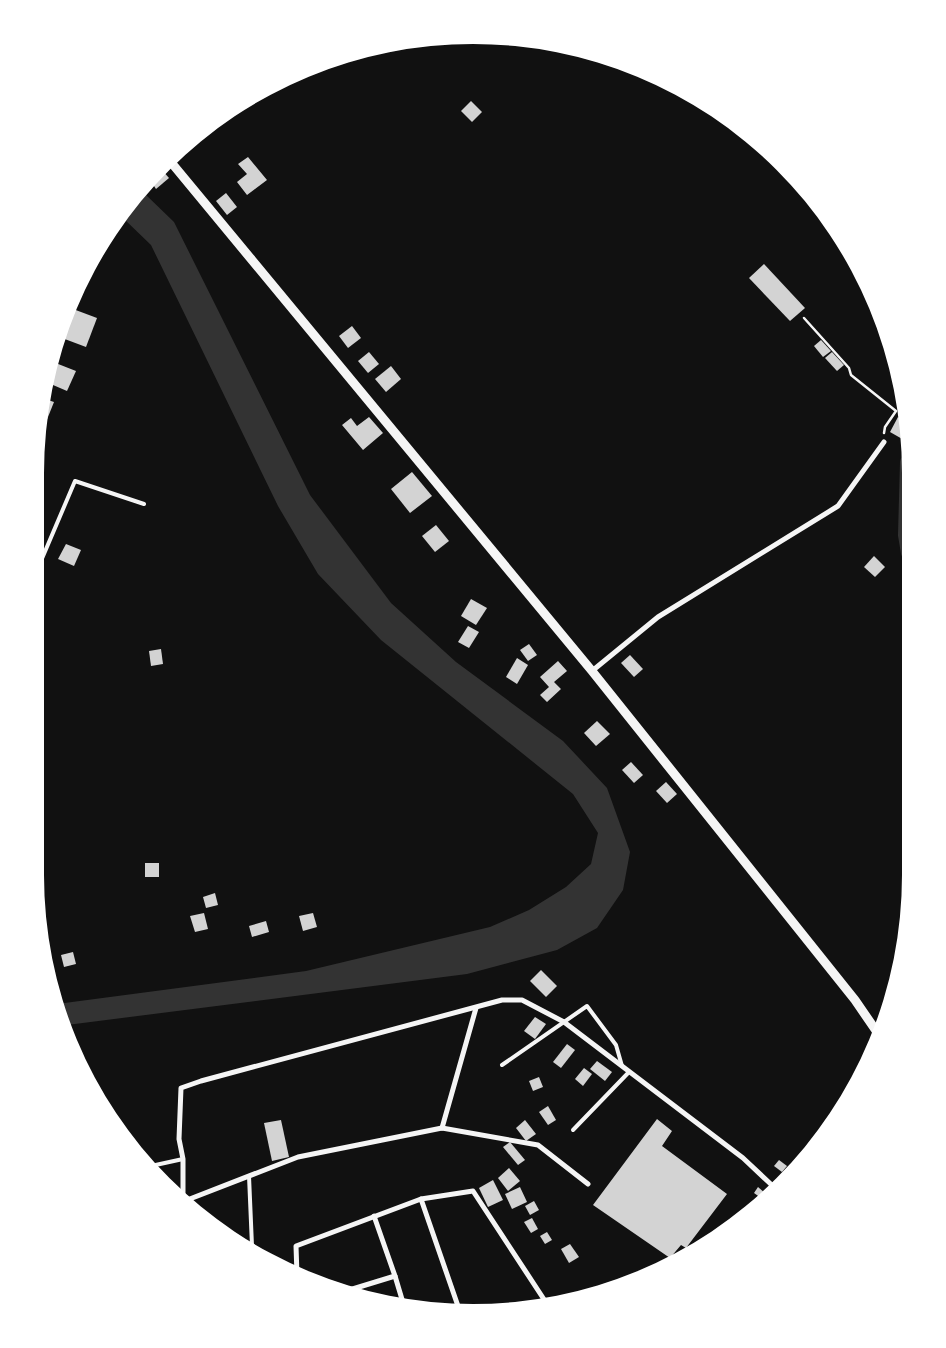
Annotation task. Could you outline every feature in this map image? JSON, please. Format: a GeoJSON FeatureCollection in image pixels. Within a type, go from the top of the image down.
{"type":"FeatureCollection","features":[{"type":"Feature","properties":{"kind":"street"},"geometry":{"type":"LineString","coordinates":[[173,165],[592,671],[855,1000],[874,1028]]}},
{"type":"Feature","properties":{"kind":"street"},"geometry":{"type":"LineString","coordinates":[[592,671],[658,617],[838,506],[884,442]]}},
{"type":"Feature","properties":{"kind":"street"},"geometry":{"type":"LineString","coordinates":[[182,1191],[183,1159],[179,1138],[181,1088],[502,1000],[522,1000],[537,1006],[564,1022],[743,1158],[771,1184]]}},
{"type":"Feature","properties":{"kind":"street"},"geometry":{"type":"LineString","coordinates":[[442,1128],[476,1008]]}},
{"type":"Feature","properties":{"kind":"street"},"geometry":{"type":"LineString","coordinates":[[190,1198],[298,1157],[442,1128],[538,1145],[588,1184]]}},
{"type":"Feature","properties":{"kind":"street"},"geometry":{"type":"LineString","coordinates":[[297,1266],[296,1246],[421,1199],[472,1191],[543,1298]]}},
{"type":"Feature","properties":{"kind":"street"},"geometry":{"type":"LineString","coordinates":[[421,1199],[457,1303]]}},
{"type":"Feature","properties":{"kind":"street"},"geometry":{"type":"LineString","coordinates":[[374,1216],[396,1276],[402,1298]]}},
{"type":"Feature","properties":{"kind":"street"},"geometry":{"type":"LineString","coordinates":[[355,1288],[396,1276]]}},
{"type":"Feature","properties":{"kind":"lane"},"geometry":{"type":"LineString","coordinates":[[44,554],[75,481],[144,504]]}},
{"type":"Feature","properties":{"kind":"lane"},"geometry":{"type":"LineString","coordinates":[[502,1065],[588,1006],[616,1045],[622,1066]]}},
{"type":"Feature","properties":{"kind":"lane"},"geometry":{"type":"LineString","coordinates":[[573,1130],[629,1072]]}},
{"type":"Feature","properties":{"kind":"lane"},"geometry":{"type":"LineString","coordinates":[[156,1165],[183,1159]]}},
{"type":"Feature","properties":{"kind":"lane"},"geometry":{"type":"LineString","coordinates":[[249,1176],[252,1243]]}},
{"type":"Feature","properties":{"kind":"path"},"geometry":{"type":"LineString","coordinates":[[804,318],[849,368],[851,375],[896,411],[885,427],[884,442]]}},
{"type":"Feature","properties":{"kind":"shaded area"},"geometry":{"type":"Polygon","coordinates":[[[146,195],[174,222],[310,495],[391,603],[456,662],[563,741],[607,788],[630,852],[623,890],[597,928],[557,950],[467,974],[71,1024],[64,1003],[306,971],[490,927],[529,910],[566,887],[591,864],[598,833],[573,794],[381,640],[318,574],[278,506],[151,245],[126,221],[146,195]]]}},
{"type":"Feature","properties":{"kind":"building"},"geometry":{"type":"Polygon","coordinates":[[[471,101],[482,112],[472,122],[461,111],[471,101]]]}},
{"type":"Feature","properties":{"kind":"building"},"geometry":{"type":"Polygon","coordinates":[[[248,157],[267,180],[247,195],[237,182],[247,174],[238,164],[248,157]]]}},
{"type":"Feature","properties":{"kind":"building"},"geometry":{"type":"Polygon","coordinates":[[[165,173],[169,178],[156,189],[154,186],[165,173]]]}},
{"type":"Feature","properties":{"kind":"building"},"geometry":{"type":"Polygon","coordinates":[[[226,193],[237,207],[227,215],[216,201],[226,193]]]}},
{"type":"Feature","properties":{"kind":"building"},"geometry":{"type":"Polygon","coordinates":[[[764,264],[805,308],[790,321],[749,278],[764,264]]]}},
{"type":"Feature","properties":{"kind":"building"},"geometry":{"type":"Polygon","coordinates":[[[76,310],[97,318],[86,347],[66,339],[76,310]]]}},
{"type":"Feature","properties":{"kind":"building"},"geometry":{"type":"Polygon","coordinates":[[[352,326],[361,338],[348,348],[339,336],[352,326]]]}},
{"type":"Feature","properties":{"kind":"building"},"geometry":{"type":"Polygon","coordinates":[[[821,340],[831,351],[823,357],[814,346],[821,340]]]}},
{"type":"Feature","properties":{"kind":"building"},"geometry":{"type":"Polygon","coordinates":[[[369,352],[379,364],[368,373],[358,361],[369,352]]]}},
{"type":"Feature","properties":{"kind":"building"},"geometry":{"type":"Polygon","coordinates":[[[832,352],[844,365],[837,371],[825,358],[832,352]]]}},
{"type":"Feature","properties":{"kind":"building"},"geometry":{"type":"Polygon","coordinates":[[[58,364],[76,371],[67,391],[53,385],[58,364]]]}},
{"type":"Feature","properties":{"kind":"building"},"geometry":{"type":"Polygon","coordinates":[[[391,366],[401,379],[386,392],[375,379],[391,366]]]}},
{"type":"Feature","properties":{"kind":"building"},"geometry":{"type":"Polygon","coordinates":[[[50,401],[54,402],[47,420],[50,401]]]}},
{"type":"Feature","properties":{"kind":"building"},"geometry":{"type":"Polygon","coordinates":[[[369,417],[383,433],[363,450],[342,425],[351,418],[357,426],[369,417]]]}},
{"type":"Feature","properties":{"kind":"building"},"geometry":{"type":"Polygon","coordinates":[[[898,417],[900,438],[890,432],[898,417]]]}},
{"type":"Feature","properties":{"kind":"building"},"geometry":{"type":"Polygon","coordinates":[[[412,472],[432,496],[410,513],[391,489],[412,472]]]}},
{"type":"Feature","properties":{"kind":"building"},"geometry":{"type":"Polygon","coordinates":[[[436,525],[449,541],[435,552],[422,536],[436,525]]]}},
{"type":"Feature","properties":{"kind":"building"},"geometry":{"type":"Polygon","coordinates":[[[66,544],[81,550],[74,566],[58,559],[66,544]]]}},
{"type":"Feature","properties":{"kind":"building"},"geometry":{"type":"Polygon","coordinates":[[[874,556],[885,567],[875,577],[864,567],[874,556]]]}},
{"type":"Feature","properties":{"kind":"building"},"geometry":{"type":"Polygon","coordinates":[[[471,599],[487,608],[476,625],[461,616],[471,599]]]}},
{"type":"Feature","properties":{"kind":"building"},"geometry":{"type":"Polygon","coordinates":[[[468,626],[479,632],[469,648],[458,642],[468,626]]]}},
{"type":"Feature","properties":{"kind":"building"},"geometry":{"type":"Polygon","coordinates":[[[529,644],[537,655],[528,661],[520,650],[529,644]]]}},
{"type":"Feature","properties":{"kind":"building"},"geometry":{"type":"Polygon","coordinates":[[[161,649],[163,664],[151,666],[149,651],[161,649]]]}},
{"type":"Feature","properties":{"kind":"building"},"geometry":{"type":"Polygon","coordinates":[[[630,655],[643,669],[634,677],[621,663],[630,655]]]}},
{"type":"Feature","properties":{"kind":"building"},"geometry":{"type":"Polygon","coordinates":[[[517,658],[528,665],[517,684],[506,677],[517,658]]]}},
{"type":"Feature","properties":{"kind":"building"},"geometry":{"type":"Polygon","coordinates":[[[558,661],[567,671],[554,682],[561,689],[547,702],[540,695],[549,687],[540,677],[558,661]]]}},
{"type":"Feature","properties":{"kind":"building"},"geometry":{"type":"Polygon","coordinates":[[[597,721],[610,734],[596,746],[584,733],[597,721]]]}},
{"type":"Feature","properties":{"kind":"building"},"geometry":{"type":"Polygon","coordinates":[[[631,762],[643,775],[634,783],[622,770],[631,762]]]}},
{"type":"Feature","properties":{"kind":"building"},"geometry":{"type":"Polygon","coordinates":[[[666,782],[677,794],[667,803],[656,791],[666,782]]]}},
{"type":"Feature","properties":{"kind":"building"},"geometry":{"type":"Polygon","coordinates":[[[145,863],[159,863],[159,877],[145,877],[145,863]]]}},
{"type":"Feature","properties":{"kind":"building"},"geometry":{"type":"Polygon","coordinates":[[[215,893],[218,905],[206,908],[203,897],[215,893]]]}},
{"type":"Feature","properties":{"kind":"building"},"geometry":{"type":"Polygon","coordinates":[[[204,913],[208,929],[195,932],[190,916],[204,913]]]}},
{"type":"Feature","properties":{"kind":"building"},"geometry":{"type":"Polygon","coordinates":[[[313,913],[317,927],[303,931],[299,916],[313,913]]]}},
{"type":"Feature","properties":{"kind":"building"},"geometry":{"type":"Polygon","coordinates":[[[266,921],[269,932],[252,937],[249,926],[266,921]]]}},
{"type":"Feature","properties":{"kind":"building"},"geometry":{"type":"Polygon","coordinates":[[[73,952],[76,964],[64,967],[61,955],[73,952]]]}},
{"type":"Feature","properties":{"kind":"building"},"geometry":{"type":"Polygon","coordinates":[[[541,970],[557,986],[546,997],[530,981],[541,970]]]}},
{"type":"Feature","properties":{"kind":"building"},"geometry":{"type":"Polygon","coordinates":[[[535,1017],[546,1024],[535,1039],[524,1031],[535,1017]]]}},
{"type":"Feature","properties":{"kind":"building"},"geometry":{"type":"Polygon","coordinates":[[[567,1044],[575,1050],[561,1068],[553,1062],[567,1044]]]}},
{"type":"Feature","properties":{"kind":"building"},"geometry":{"type":"Polygon","coordinates":[[[597,1061],[612,1072],[605,1081],[590,1069],[597,1061]]]}},
{"type":"Feature","properties":{"kind":"building"},"geometry":{"type":"Polygon","coordinates":[[[584,1068],[592,1074],[583,1086],[575,1079],[584,1068]]]}},
{"type":"Feature","properties":{"kind":"building"},"geometry":{"type":"Polygon","coordinates":[[[539,1077],[543,1087],[533,1091],[529,1081],[539,1077]]]}},
{"type":"Feature","properties":{"kind":"building"},"geometry":{"type":"Polygon","coordinates":[[[548,1106],[556,1120],[548,1125],[539,1112],[548,1106]]]}},
{"type":"Feature","properties":{"kind":"building"},"geometry":{"type":"Polygon","coordinates":[[[657,1119],[672,1131],[662,1146],[727,1194],[686,1248],[681,1245],[669,1257],[593,1205],[657,1119]]]}},
{"type":"Feature","properties":{"kind":"building"},"geometry":{"type":"Polygon","coordinates":[[[281,1120],[289,1157],[272,1161],[264,1123],[281,1120]]]}},
{"type":"Feature","properties":{"kind":"building"},"geometry":{"type":"Polygon","coordinates":[[[525,1120],[536,1134],[526,1141],[516,1128],[525,1120]]]}},
{"type":"Feature","properties":{"kind":"building"},"geometry":{"type":"Polygon","coordinates":[[[510,1142],[525,1160],[518,1165],[503,1147],[510,1142]]]}},
{"type":"Feature","properties":{"kind":"building"},"geometry":{"type":"Polygon","coordinates":[[[779,1160],[787,1166],[782,1172],[774,1166],[779,1160]]]}},
{"type":"Feature","properties":{"kind":"building"},"geometry":{"type":"Polygon","coordinates":[[[509,1168],[520,1181],[508,1191],[498,1178],[509,1168]]]}},
{"type":"Feature","properties":{"kind":"building"},"geometry":{"type":"Polygon","coordinates":[[[493,1180],[503,1200],[488,1207],[479,1188],[493,1180]]]}},
{"type":"Feature","properties":{"kind":"building"},"geometry":{"type":"Polygon","coordinates":[[[520,1187],[527,1202],[512,1209],[505,1194],[520,1187]]]}},
{"type":"Feature","properties":{"kind":"building"},"geometry":{"type":"Polygon","coordinates":[[[758,1187],[763,1191],[758,1196],[754,1193],[758,1187]]]}},
{"type":"Feature","properties":{"kind":"building"},"geometry":{"type":"Polygon","coordinates":[[[534,1201],[539,1210],[530,1215],[525,1206],[534,1201]]]}},
{"type":"Feature","properties":{"kind":"building"},"geometry":{"type":"Polygon","coordinates":[[[532,1218],[538,1229],[531,1233],[524,1222],[532,1218]]]}},
{"type":"Feature","properties":{"kind":"building"},"geometry":{"type":"Polygon","coordinates":[[[547,1232],[552,1240],[545,1244],[540,1236],[547,1232]]]}},
{"type":"Feature","properties":{"kind":"building"},"geometry":{"type":"Polygon","coordinates":[[[570,1244],[579,1257],[569,1263],[561,1249],[570,1244]]]}}]}
